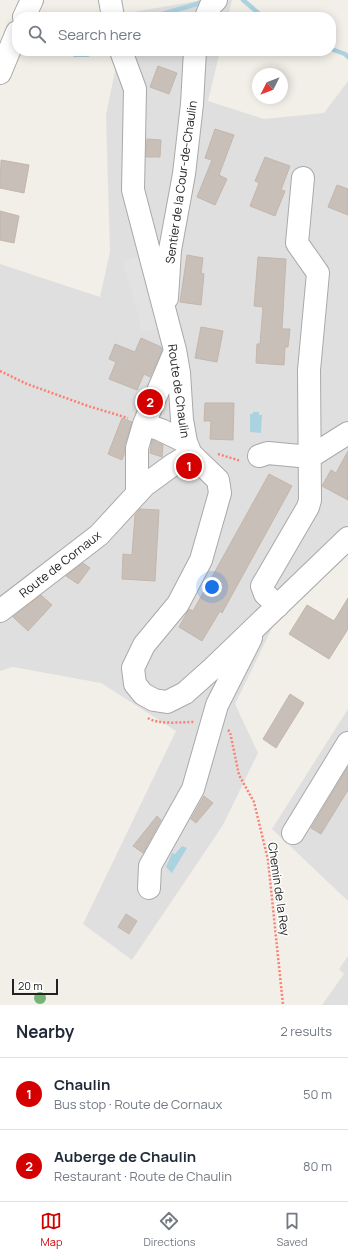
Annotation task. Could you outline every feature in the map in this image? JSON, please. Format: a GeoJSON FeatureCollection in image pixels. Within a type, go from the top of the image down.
{"type":"FeatureCollection","features":[{"type":"Feature","properties":{"kind":"street"},"geometry":{"type":"LineString","coordinates":[[26,12],[32,0]]}},
{"type":"Feature","properties":{"kind":"street"},"geometry":{"type":"LineString","coordinates":[[110,0],[112,12]]}},
{"type":"Feature","properties":{"kind":"street"},"geometry":{"type":"LineString","coordinates":[[208,12],[211,5],[216,0]]}},
{"type":"Feature","properties":{"kind":"street"},"geometry":{"type":"LineString","coordinates":[[0,72],[12,44]]}},
{"type":"Feature","properties":{"kind":"street","name":"Route de Chaulin"},"geometry":{"type":"LineString","coordinates":[[123,56],[135,90],[133,190],[175,350],[182,420],[189,448],[218,480],[220,493],[201,560],[178,604],[144,646],[133,668],[135,684],[143,694],[154,700],[167,702],[185,693],[348,538]]}},
{"type":"Feature","properties":{"kind":"street","name":"Sentier de la Cour-de-Chaulin"},"geometry":{"type":"LineString","coordinates":[[165,313],[168,292],[170,250],[184,174],[192,104],[195,56]]}},
{"type":"Feature","properties":{"kind":"street"},"geometry":{"type":"LineString","coordinates":[[278,606],[265,594],[262,586],[308,507],[310,500],[309,370],[318,273],[297,243],[302,178]]}},
{"type":"Feature","properties":{"kind":"street"},"geometry":{"type":"LineString","coordinates":[[137,494],[137,448],[144,424],[175,350]]}},
{"type":"Feature","properties":{"kind":"street"},"geometry":{"type":"LineString","coordinates":[[144,424],[161,430],[189,448]]}},
{"type":"Feature","properties":{"kind":"street"},"geometry":{"type":"LineString","coordinates":[[259,456],[268,453],[310,457],[348,433]]}},
{"type":"Feature","properties":{"kind":"street","name":"Route de Cornaux"},"geometry":{"type":"LineString","coordinates":[[0,611],[99,535],[145,485],[168,468],[189,448]]}},
{"type":"Feature","properties":{"kind":"street"},"geometry":{"type":"LineString","coordinates":[[149,888],[150,866],[193,788],[217,705],[258,625]]}},
{"type":"Feature","properties":{"kind":"street"},"geometry":{"type":"LineString","coordinates":[[293,833],[348,743]]}},
{"type":"Feature","properties":{"kind":"path"},"geometry":{"type":"LineString","coordinates":[[0,371],[34,386],[144,424]]}},
{"type":"Feature","properties":{"kind":"path"},"geometry":{"type":"LineString","coordinates":[[213,452],[240,461],[259,456]]}},
{"type":"Feature","properties":{"kind":"path","name":"Chemin de la Rey"},"geometry":{"type":"LineString","coordinates":[[212,721],[221,723],[230,732],[239,775],[254,802],[268,860],[283,1005]]}},
{"type":"Feature","properties":{"kind":"shaded area"},"geometry":{"type":"Polygon","coordinates":[[[203,0],[232,0],[229,12],[133,12],[203,0]]]}},
{"type":"Feature","properties":{"kind":"shaded area"},"geometry":{"type":"Polygon","coordinates":[[[118,56],[219,56],[208,101],[264,119],[324,113],[348,81],[348,553],[273,626],[235,704],[258,753],[223,825],[132,960],[83,924],[176,731],[101,683],[13,667],[0,671],[0,264],[100,297],[110,252],[106,115],[118,56]]]}},
{"type":"Feature","properties":{"kind":"shaded area"},"geometry":{"type":"Polygon","coordinates":[[[140,256],[161,328],[141,332],[139,317],[122,261],[140,256]]]}},
{"type":"Feature","properties":{"kind":"shaded area"},"geometry":{"type":"Polygon","coordinates":[[[348,709],[348,901],[272,829],[348,709]]]}},
{"type":"Feature","properties":{"kind":"shaded area"},"geometry":{"type":"Polygon","coordinates":[[[348,956],[348,1005],[322,1005],[344,974],[339,969],[348,956]]]}},
{"type":"Feature","properties":{"kind":"water"},"geometry":{"type":"Polygon","coordinates":[[[253,412],[259,412],[259,415],[262,415],[261,433],[250,432],[250,414],[253,414],[253,412]]]}},
{"type":"Feature","properties":{"kind":"water"},"geometry":{"type":"Polygon","coordinates":[[[182,846],[187,848],[172,873],[166,867],[172,853],[175,854],[182,846]]]}},
{"type":"Feature","properties":{"kind":"building"},"geometry":{"type":"Polygon","coordinates":[[[158,66],[177,73],[169,94],[150,87],[158,66]]]}},
{"type":"Feature","properties":{"kind":"building"},"geometry":{"type":"Polygon","coordinates":[[[215,129],[234,135],[219,175],[227,179],[215,205],[197,197],[212,160],[205,158],[215,129]]]}},
{"type":"Feature","properties":{"kind":"building"},"geometry":{"type":"Polygon","coordinates":[[[147,139],[161,140],[160,157],[146,157],[147,139]]]}},
{"type":"Feature","properties":{"kind":"building"},"geometry":{"type":"Polygon","coordinates":[[[265,157],[290,166],[281,190],[285,191],[275,216],[250,206],[259,183],[255,181],[265,157]]]}},
{"type":"Feature","properties":{"kind":"building"},"geometry":{"type":"Polygon","coordinates":[[[1,160],[29,165],[24,193],[0,188],[1,160]]]}},
{"type":"Feature","properties":{"kind":"building"},"geometry":{"type":"Polygon","coordinates":[[[337,185],[348,189],[348,215],[328,207],[337,185]]]}},
{"type":"Feature","properties":{"kind":"building"},"geometry":{"type":"Polygon","coordinates":[[[0,211],[19,216],[14,243],[0,240],[0,211]]]}},
{"type":"Feature","properties":{"kind":"building"},"geometry":{"type":"Polygon","coordinates":[[[187,255],[203,258],[201,273],[204,274],[201,305],[180,302],[187,255]]]}},
{"type":"Feature","properties":{"kind":"building"},"geometry":{"type":"Polygon","coordinates":[[[258,257],[286,259],[282,329],[290,329],[288,347],[285,347],[284,365],[256,363],[257,344],[260,344],[263,307],[254,306],[258,257]]]}},
{"type":"Feature","properties":{"kind":"building"},"geometry":{"type":"Polygon","coordinates":[[[201,327],[223,331],[217,362],[195,358],[201,327]]]}},
{"type":"Feature","properties":{"kind":"building"},"geometry":{"type":"Polygon","coordinates":[[[141,338],[161,347],[162,350],[150,377],[144,374],[137,390],[109,379],[116,362],[109,359],[115,344],[135,352],[141,338]]]}},
{"type":"Feature","properties":{"kind":"building"},"geometry":{"type":"Polygon","coordinates":[[[205,403],[234,403],[233,440],[210,439],[211,421],[204,421],[205,403]]]}},
{"type":"Feature","properties":{"kind":"building"},"geometry":{"type":"Polygon","coordinates":[[[122,418],[132,422],[122,460],[108,454],[122,418]]]}},
{"type":"Feature","properties":{"kind":"building"},"geometry":{"type":"Polygon","coordinates":[[[152,440],[163,445],[162,457],[150,453],[152,440]]]}},
{"type":"Feature","properties":{"kind":"building"},"geometry":{"type":"Polygon","coordinates":[[[348,451],[348,500],[322,486],[331,470],[336,473],[348,451]]]}},
{"type":"Feature","properties":{"kind":"building"},"geometry":{"type":"Polygon","coordinates":[[[269,474],[292,486],[222,613],[220,611],[202,641],[179,627],[189,609],[193,611],[269,474]]]}},
{"type":"Feature","properties":{"kind":"building"},"geometry":{"type":"Polygon","coordinates":[[[140,509],[159,510],[155,581],[122,579],[123,554],[132,555],[135,515],[140,509]]]}},
{"type":"Feature","properties":{"kind":"building"},"geometry":{"type":"Polygon","coordinates":[[[83,563],[90,568],[78,584],[66,576],[83,563]]]}},
{"type":"Feature","properties":{"kind":"building"},"geometry":{"type":"Polygon","coordinates":[[[41,595],[52,605],[28,631],[13,617],[41,595]]]}},
{"type":"Feature","properties":{"kind":"building"},"geometry":{"type":"Polygon","coordinates":[[[348,598],[348,629],[329,659],[289,634],[307,605],[334,621],[348,598]]]}},
{"type":"Feature","properties":{"kind":"building"},"geometry":{"type":"Polygon","coordinates":[[[290,694],[304,703],[276,748],[263,739],[290,694]]]}},
{"type":"Feature","properties":{"kind":"building"},"geometry":{"type":"Polygon","coordinates":[[[348,767],[348,790],[321,834],[311,828],[348,767]]]}},
{"type":"Feature","properties":{"kind":"building"},"geometry":{"type":"Polygon","coordinates":[[[204,796],[213,803],[196,823],[191,819],[204,796]]]}},
{"type":"Feature","properties":{"kind":"building"},"geometry":{"type":"Polygon","coordinates":[[[157,816],[161,820],[143,853],[133,846],[157,816]]]}},
{"type":"Feature","properties":{"kind":"building"},"geometry":{"type":"Polygon","coordinates":[[[126,914],[137,921],[129,934],[118,927],[126,914]]]}},
{"type":"Feature","properties":{"kind":"waterway"},"geometry":{"type":"LineString","coordinates":[[169,12],[197,4],[205,0]]}},
{"type":"Feature","properties":{"kind":"waterway"},"geometry":{"type":"LineString","coordinates":[[243,0],[257,12]]}},
{"type":"Feature","properties":{"kind":"waterway"},"geometry":{"type":"LineString","coordinates":[[336,51],[345,54],[348,57]]}},
{"type":"Feature","properties":{"kind":"place","name":"Auberge de Chaulin"},"geometry":{"type":"Point","coordinates":[150,402]}},
{"type":"Feature","properties":{"kind":"place","name":"Chaulin"},"geometry":{"type":"Point","coordinates":[189,466]}}]}
